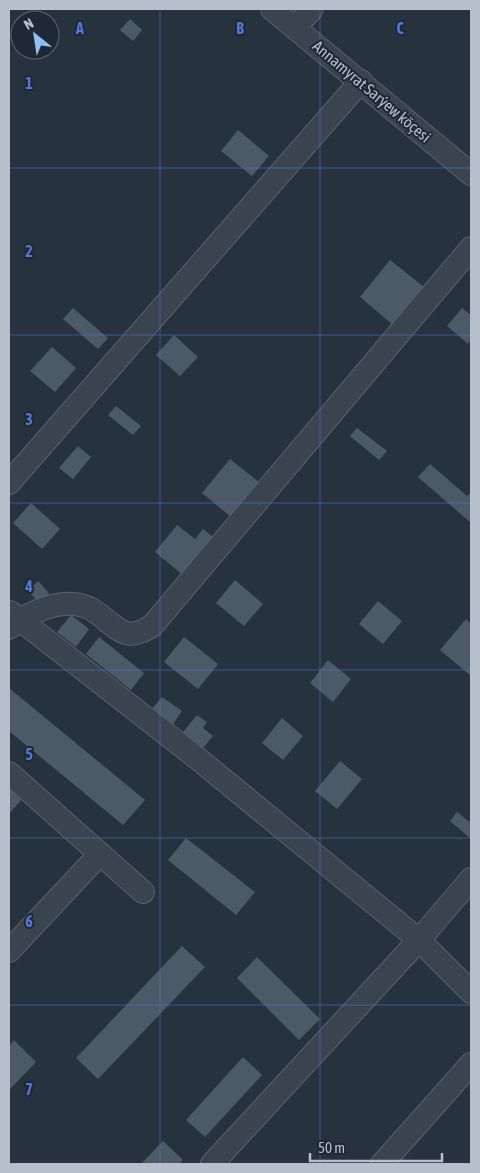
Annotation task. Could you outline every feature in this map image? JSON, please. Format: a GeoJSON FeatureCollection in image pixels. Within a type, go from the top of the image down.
{"type":"FeatureCollection","features":[{"type":"Feature","properties":{"kind":"street","name":"Annamyrat Sarýew köçesi"},"geometry":{"type":"LineString","coordinates":[[272,9],[471,174]]}},
{"type":"Feature","properties":{"kind":"street"},"geometry":{"type":"LineString","coordinates":[[296,28],[312,9]]}},
{"type":"Feature","properties":{"kind":"street"},"geometry":{"type":"LineString","coordinates":[[9,483],[361,81]]}},
{"type":"Feature","properties":{"kind":"street"},"geometry":{"type":"LineString","coordinates":[[12,620],[49,607],[68,604],[90,608],[121,630],[130,634],[140,632],[152,626],[471,248]]}},
{"type":"Feature","properties":{"kind":"street"},"geometry":{"type":"LineString","coordinates":[[12,620],[197,758],[419,940],[471,992]]}},
{"type":"Feature","properties":{"kind":"street"},"geometry":{"type":"LineString","coordinates":[[9,773],[99,855],[143,892]]}},
{"type":"Feature","properties":{"kind":"street"},"geometry":{"type":"LineString","coordinates":[[9,951],[99,855]]}},
{"type":"Feature","properties":{"kind":"street"},"geometry":{"type":"LineString","coordinates":[[212,1164],[419,940],[471,879]]}},
{"type":"Feature","properties":{"kind":"street"},"geometry":{"type":"LineString","coordinates":[[382,1164],[471,1064]]}},
{"type":"Feature","properties":{"kind":"building"},"geometry":{"type":"Polygon","coordinates":[[[130,19],[142,30],[133,41],[120,30],[130,19]]]}},
{"type":"Feature","properties":{"kind":"building"},"geometry":{"type":"Polygon","coordinates":[[[238,130],[269,156],[252,176],[221,151],[238,130]]]}},
{"type":"Feature","properties":{"kind":"building"},"geometry":{"type":"Polygon","coordinates":[[[390,260],[424,287],[393,325],[360,297],[390,260]]]}},
{"type":"Feature","properties":{"kind":"building"},"geometry":{"type":"Polygon","coordinates":[[[73,308],[108,338],[98,349],[63,319],[73,308]]]}},
{"type":"Feature","properties":{"kind":"building"},"geometry":{"type":"Polygon","coordinates":[[[462,308],[471,315],[471,340],[468,344],[447,326],[462,308]]]}},
{"type":"Feature","properties":{"kind":"building"},"geometry":{"type":"Polygon","coordinates":[[[174,335],[198,357],[180,376],[156,355],[174,335]]]}},
{"type":"Feature","properties":{"kind":"building"},"geometry":{"type":"Polygon","coordinates":[[[52,347],[76,368],[55,392],[30,371],[52,347]]]}},
{"type":"Feature","properties":{"kind":"building"},"geometry":{"type":"Polygon","coordinates":[[[116,406],[141,426],[133,435],[108,415],[116,406]]]}},
{"type":"Feature","properties":{"kind":"building"},"geometry":{"type":"Polygon","coordinates":[[[357,428],[387,451],[379,460],[350,436],[357,428]]]}},
{"type":"Feature","properties":{"kind":"building"},"geometry":{"type":"Polygon","coordinates":[[[78,446],[91,457],[73,479],[59,468],[78,446]]]}},
{"type":"Feature","properties":{"kind":"building"},"geometry":{"type":"Polygon","coordinates":[[[230,459],[260,483],[231,517],[202,493],[230,459]]]}},
{"type":"Feature","properties":{"kind":"building"},"geometry":{"type":"Polygon","coordinates":[[[430,464],[467,496],[471,492],[471,523],[418,477],[430,464]]]}},
{"type":"Feature","properties":{"kind":"building"},"geometry":{"type":"Polygon","coordinates":[[[31,503],[60,529],[42,549],[13,523],[31,503]]]}},
{"type":"Feature","properties":{"kind":"building"},"geometry":{"type":"Polygon","coordinates":[[[177,525],[195,539],[203,529],[213,537],[183,575],[155,552],[177,525]]]}},
{"type":"Feature","properties":{"kind":"building"},"geometry":{"type":"Polygon","coordinates":[[[235,580],[263,604],[244,626],[216,603],[235,580]]]}},
{"type":"Feature","properties":{"kind":"building"},"geometry":{"type":"Polygon","coordinates":[[[38,581],[49,593],[39,603],[28,591],[38,581]]]}},
{"type":"Feature","properties":{"kind":"building"},"geometry":{"type":"Polygon","coordinates":[[[378,601],[402,621],[383,644],[359,624],[378,601]]]}},
{"type":"Feature","properties":{"kind":"building"},"geometry":{"type":"Polygon","coordinates":[[[71,615],[89,629],[76,647],[57,632],[71,615]]]}},
{"type":"Feature","properties":{"kind":"building"},"geometry":{"type":"Polygon","coordinates":[[[466,619],[471,624],[471,676],[440,650],[466,619]]]}},
{"type":"Feature","properties":{"kind":"building"},"geometry":{"type":"Polygon","coordinates":[[[99,637],[144,673],[131,690],[86,654],[99,637]]]}},
{"type":"Feature","properties":{"kind":"building"},"geometry":{"type":"Polygon","coordinates":[[[184,637],[218,664],[198,689],[164,662],[184,637]]]}},
{"type":"Feature","properties":{"kind":"building"},"geometry":{"type":"Polygon","coordinates":[[[328,660],[351,679],[333,702],[310,683],[328,660]]]}},
{"type":"Feature","properties":{"kind":"building"},"geometry":{"type":"Polygon","coordinates":[[[9,688],[145,800],[123,825],[9,731],[9,688]]]}},
{"type":"Feature","properties":{"kind":"building"},"geometry":{"type":"Polygon","coordinates":[[[162,697],[182,711],[173,724],[152,709],[162,697]]]}},
{"type":"Feature","properties":{"kind":"building"},"geometry":{"type":"Polygon","coordinates":[[[197,715],[207,722],[203,728],[213,736],[203,748],[183,732],[197,715]]]}},
{"type":"Feature","properties":{"kind":"building"},"geometry":{"type":"Polygon","coordinates":[[[282,718],[303,736],[283,760],[262,743],[282,718]]]}},
{"type":"Feature","properties":{"kind":"building"},"geometry":{"type":"Polygon","coordinates":[[[340,761],[362,779],[337,809],[315,791],[340,761]]]}},
{"type":"Feature","properties":{"kind":"building"},"geometry":{"type":"Polygon","coordinates":[[[9,788],[21,800],[9,814],[9,788]]]}},
{"type":"Feature","properties":{"kind":"building"},"geometry":{"type":"Polygon","coordinates":[[[457,812],[471,823],[471,839],[450,821],[457,812]]]}},
{"type":"Feature","properties":{"kind":"building"},"geometry":{"type":"Polygon","coordinates":[[[186,838],[255,892],[236,915],[168,860],[186,838]]]}},
{"type":"Feature","properties":{"kind":"building"},"geometry":{"type":"Polygon","coordinates":[[[182,946],[205,967],[98,1079],[76,1058],[182,946]]]}},
{"type":"Feature","properties":{"kind":"building"},"geometry":{"type":"Polygon","coordinates":[[[257,957],[320,1019],[299,1040],[237,978],[257,957]]]}},
{"type":"Feature","properties":{"kind":"building"},"geometry":{"type":"Polygon","coordinates":[[[14,1040],[36,1062],[9,1090],[9,1046],[14,1040]]]}},
{"type":"Feature","properties":{"kind":"building"},"geometry":{"type":"Polygon","coordinates":[[[243,1057],[262,1075],[205,1137],[186,1120],[243,1057]]]}},
{"type":"Feature","properties":{"kind":"building"},"geometry":{"type":"Polygon","coordinates":[[[163,1141],[183,1160],[179,1164],[141,1164],[163,1141]]]}}]}
